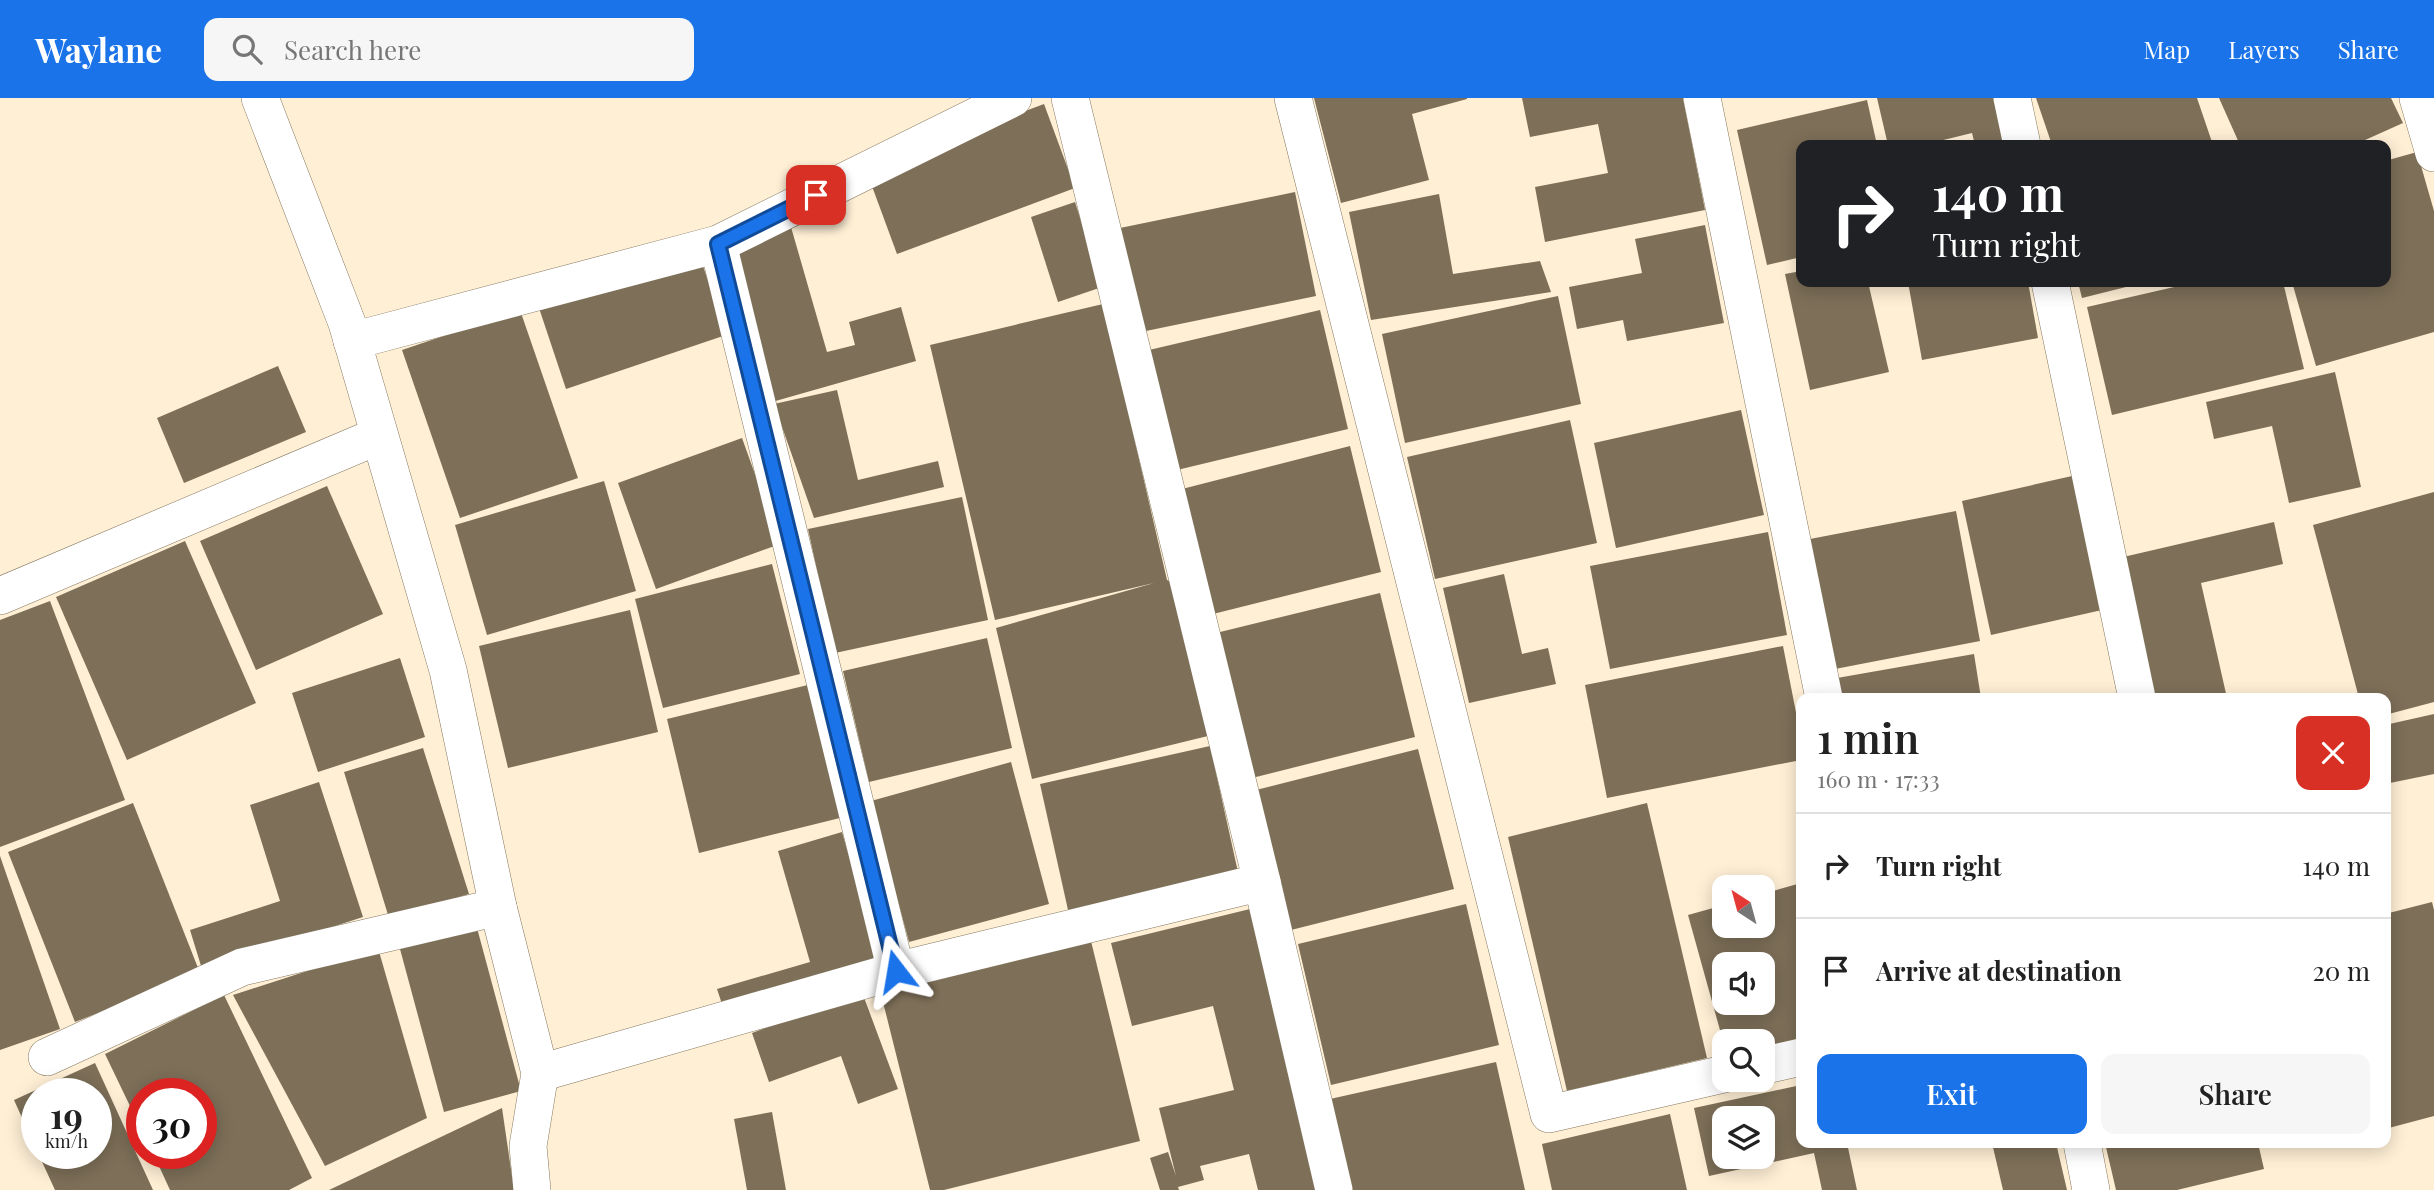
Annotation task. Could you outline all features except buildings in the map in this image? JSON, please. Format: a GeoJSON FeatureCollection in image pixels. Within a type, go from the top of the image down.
{"type":"FeatureCollection","features":[{"type":"Feature","properties":{"kind":"street"},"geometry":{"type":"LineString","coordinates":[[260,98],[342,310],[448,670],[498,907],[540,1073],[528,1146],[532,1190]]}},
{"type":"Feature","properties":{"kind":"street"},"geometry":{"type":"LineString","coordinates":[[352,341],[718,244],[1013,98]]}},
{"type":"Feature","properties":{"kind":"street"},"geometry":{"type":"LineString","coordinates":[[1070,98],[1262,881],[1334,1190]]}},
{"type":"Feature","properties":{"kind":"street"},"geometry":{"type":"LineString","coordinates":[[1293,98],[1549,1114],[1712,1077]]}},
{"type":"Feature","properties":{"kind":"street"},"geometry":{"type":"LineString","coordinates":[[1702,98],[1823,693]]}},
{"type":"Feature","properties":{"kind":"street"},"geometry":{"type":"LineString","coordinates":[[2012,98],[2021,140]]}},
{"type":"Feature","properties":{"kind":"street"},"geometry":{"type":"LineString","coordinates":[[2418,98],[2434,153]]}},
{"type":"Feature","properties":{"kind":"street"},"geometry":{"type":"LineString","coordinates":[[718,244],[896,971]]}},
{"type":"Feature","properties":{"kind":"street"},"geometry":{"type":"LineString","coordinates":[[2051,287],[2136,693]]}},
{"type":"Feature","properties":{"kind":"street"},"geometry":{"type":"LineString","coordinates":[[0,596],[378,436]]}},
{"type":"Feature","properties":{"kind":"street"},"geometry":{"type":"LineString","coordinates":[[540,1073],[896,971],[1262,881]]}},
{"type":"Feature","properties":{"kind":"street"},"geometry":{"type":"LineString","coordinates":[[47,1057],[242,967],[498,907]]}},
{"type":"Feature","properties":{"kind":"street"},"geometry":{"type":"LineString","coordinates":[[1775,1063],[1796,1058]]}},
{"type":"Feature","properties":{"kind":"street"},"geometry":{"type":"LineString","coordinates":[[2083,1148],[2091,1190]]}},
{"type":"Feature","properties":{"kind":"route"},"geometry":{"type":"LineString","coordinates":[[816,195],[718,244],[896,971]]}}]}
